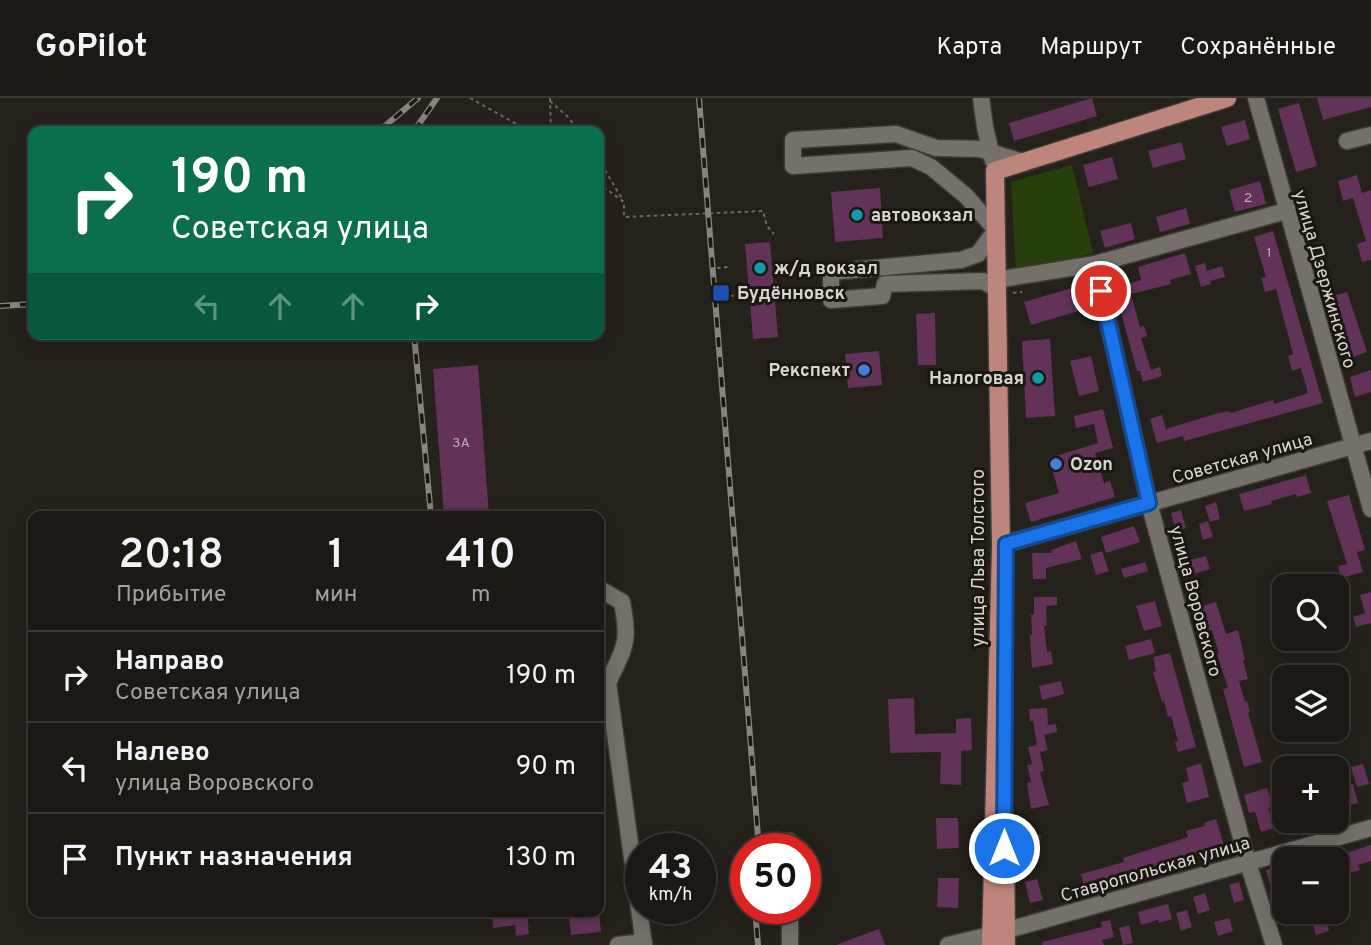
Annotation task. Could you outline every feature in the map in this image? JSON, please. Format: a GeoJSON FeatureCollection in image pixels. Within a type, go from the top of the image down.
{"type":"FeatureCollection","features":[{"type":"Feature","properties":{"kind":"main road"},"geometry":{"type":"LineString","coordinates":[[995,171],[1227,98]]}},
{"type":"Feature","properties":{"kind":"main road","name":"улица Льва Толстого"},"geometry":{"type":"LineString","coordinates":[[995,171],[1004,544],[998,939]]}},
{"type":"Feature","properties":{"kind":"street"},"geometry":{"type":"LineString","coordinates":[[981,98],[995,171]]}},
{"type":"Feature","properties":{"kind":"street","name":"улица Дзержинского"},"geometry":{"type":"LineString","coordinates":[[1256,98],[1371,509]]}},
{"type":"Feature","properties":{"kind":"street"},"geometry":{"type":"LineString","coordinates":[[1023,162],[980,149],[936,148],[896,134],[793,140],[793,166],[912,158],[931,167],[966,196],[996,230],[978,254],[961,260],[831,272],[831,300],[882,296],[885,284],[983,281],[996,284],[1095,264],[1286,211]]}},
{"type":"Feature","properties":{"kind":"street"},"geometry":{"type":"LineString","coordinates":[[1347,141],[1371,135]]}},
{"type":"Feature","properties":{"kind":"street","name":"улица Воровского"},"geometry":{"type":"LineString","coordinates":[[1095,264],[1149,503],[1248,863],[1274,945]]}},
{"type":"Feature","properties":{"kind":"street","name":"Советская улица"},"geometry":{"type":"LineString","coordinates":[[1004,544],[1371,441]]}},
{"type":"Feature","properties":{"kind":"street"},"geometry":{"type":"LineString","coordinates":[[604,592],[622,602],[627,630],[626,645],[608,684],[644,944],[618,945]]}},
{"type":"Feature","properties":{"kind":"street","name":"Ставропольская улица"},"geometry":{"type":"LineString","coordinates":[[948,945],[998,939],[1371,828]]}},
{"type":"Feature","properties":{"kind":"street"},"geometry":{"type":"LineString","coordinates":[[790,924],[790,945]]}},
{"type":"Feature","properties":{"kind":"path"},"geometry":{"type":"LineString","coordinates":[[470,98],[520,126]]}},
{"type":"Feature","properties":{"kind":"path"},"geometry":{"type":"LineString","coordinates":[[550,100],[551,126]]}},
{"type":"Feature","properties":{"kind":"path"},"geometry":{"type":"LineString","coordinates":[[550,100],[575,126]]}},
{"type":"Feature","properties":{"kind":"path"},"geometry":{"type":"LineString","coordinates":[[604,168],[624,202],[624,217],[763,211],[767,226],[774,234]]}},
{"type":"Feature","properties":{"kind":"path"},"geometry":{"type":"LineString","coordinates":[[604,187],[624,202]]}},
{"type":"Feature","properties":{"kind":"path"},"geometry":{"type":"LineString","coordinates":[[717,268],[728,267]]}},
{"type":"Feature","properties":{"kind":"path"},"geometry":{"type":"LineString","coordinates":[[774,293],[831,290]]}},
{"type":"Feature","properties":{"kind":"path"},"geometry":{"type":"LineString","coordinates":[[730,296],[749,294]]}},
{"type":"Feature","properties":{"kind":"green space"},"geometry":{"type":"Polygon","coordinates":[[[1072,165],[1093,253],[1016,273],[1011,182],[1072,165]]]}},
{"type":"Feature","properties":{"kind":"building"},"geometry":{"type":"Polygon","coordinates":[[[1092,98],[1097,116],[1014,141],[1009,123],[1092,98]]]}},
{"type":"Feature","properties":{"kind":"building"},"geometry":{"type":"Polygon","coordinates":[[[1317,98],[1371,98],[1371,107],[1323,120],[1317,98]]]}},
{"type":"Feature","properties":{"kind":"building"},"geometry":{"type":"Polygon","coordinates":[[[1299,103],[1317,166],[1296,172],[1278,109],[1299,103]]]}},
{"type":"Feature","properties":{"kind":"building"},"geometry":{"type":"Polygon","coordinates":[[[1245,120],[1250,139],[1227,146],[1221,127],[1245,120]]]}},
{"type":"Feature","properties":{"kind":"building"},"geometry":{"type":"Polygon","coordinates":[[[1181,142],[1186,159],[1153,168],[1148,151],[1181,142]]]}},
{"type":"Feature","properties":{"kind":"building"},"geometry":{"type":"Polygon","coordinates":[[[1112,157],[1118,179],[1089,187],[1083,165],[1112,157]]]}},
{"type":"Feature","properties":{"kind":"building"},"geometry":{"type":"Polygon","coordinates":[[[1357,175],[1362,193],[1371,190],[1371,260],[1362,262],[1357,244],[1366,241],[1353,198],[1343,201],[1338,181],[1357,175]]]}},
{"type":"Feature","properties":{"kind":"building"},"geometry":{"type":"Polygon","coordinates":[[[1260,181],[1266,204],[1235,212],[1229,190],[1260,181]]]}},
{"type":"Feature","properties":{"kind":"building","name":"автовокзал"},"geometry":{"type":"Polygon","coordinates":[[[880,188],[883,238],[835,242],[831,192],[880,188]]]}},
{"type":"Feature","properties":{"kind":"building"},"geometry":{"type":"Polygon","coordinates":[[[1186,208],[1190,224],[1160,232],[1156,217],[1186,208]]]}},
{"type":"Feature","properties":{"kind":"building"},"geometry":{"type":"Polygon","coordinates":[[[1131,223],[1135,239],[1105,248],[1100,231],[1131,223]]]}},
{"type":"Feature","properties":{"kind":"building"},"geometry":{"type":"Polygon","coordinates":[[[1273,231],[1323,403],[1184,441],[1183,436],[1157,443],[1150,419],[1162,415],[1166,429],[1218,413],[1231,413],[1273,400],[1274,404],[1308,393],[1301,368],[1292,371],[1288,356],[1293,354],[1276,289],[1265,292],[1261,278],[1266,277],[1254,237],[1273,231]]]}},
{"type":"Feature","properties":{"kind":"building","name":"ж/д вокзал"},"geometry":{"type":"Polygon","coordinates":[[[770,242],[778,337],[753,339],[745,244],[770,242]]]}},
{"type":"Feature","properties":{"kind":"building"},"geometry":{"type":"Polygon","coordinates":[[[1185,253],[1191,274],[1170,280],[1171,284],[1131,294],[1140,327],[1144,326],[1147,336],[1141,338],[1151,370],[1160,367],[1162,376],[1143,382],[1140,371],[1137,371],[1119,305],[1124,304],[1119,287],[1141,280],[1138,267],[1185,253]]]}},
{"type":"Feature","properties":{"kind":"building"},"geometry":{"type":"Polygon","coordinates":[[[1205,263],[1207,271],[1222,266],[1225,277],[1201,287],[1195,266],[1205,263]]]}},
{"type":"Feature","properties":{"kind":"building"},"geometry":{"type":"Polygon","coordinates":[[[1075,287],[1082,310],[1031,325],[1024,302],[1075,287]]]}},
{"type":"Feature","properties":{"kind":"building"},"geometry":{"type":"Polygon","coordinates":[[[1347,292],[1367,352],[1348,359],[1327,298],[1347,292]]]}},
{"type":"Feature","properties":{"kind":"building"},"geometry":{"type":"Polygon","coordinates":[[[935,313],[936,365],[918,365],[916,314],[935,313]]]}},
{"type":"Feature","properties":{"kind":"building","name":"Налоговая"},"geometry":{"type":"Polygon","coordinates":[[[1050,339],[1055,416],[1026,418],[1022,341],[1050,339]]]}},
{"type":"Feature","properties":{"kind":"building","name":"Рекспект"},"geometry":{"type":"Polygon","coordinates":[[[879,351],[882,385],[848,388],[845,354],[879,351]]]}},
{"type":"Feature","properties":{"kind":"building"},"geometry":{"type":"Polygon","coordinates":[[[1091,356],[1099,391],[1079,396],[1070,361],[1091,356]]]}},
{"type":"Feature","properties":{"kind":"building"},"geometry":{"type":"Polygon","coordinates":[[[478,365],[489,511],[444,511],[433,369],[478,365]]]}},
{"type":"Feature","properties":{"kind":"building"},"geometry":{"type":"Polygon","coordinates":[[[1371,370],[1371,392],[1355,397],[1350,377],[1371,370]]]}},
{"type":"Feature","properties":{"kind":"building"},"geometry":{"type":"Polygon","coordinates":[[[1103,409],[1113,448],[1095,453],[1104,483],[1110,481],[1115,497],[1031,522],[1025,503],[1059,493],[1049,458],[1098,443],[1094,424],[1076,428],[1074,416],[1103,409]]]}},
{"type":"Feature","properties":{"kind":"building"},"geometry":{"type":"Polygon","coordinates":[[[1306,475],[1311,493],[1297,497],[1296,494],[1244,511],[1239,494],[1306,475]]]}},
{"type":"Feature","properties":{"kind":"building"},"geometry":{"type":"Polygon","coordinates":[[[1349,495],[1365,550],[1357,552],[1363,572],[1349,576],[1340,574],[1338,566],[1347,564],[1327,501],[1349,495]]]}},
{"type":"Feature","properties":{"kind":"building"},"geometry":{"type":"Polygon","coordinates":[[[1216,502],[1220,519],[1210,522],[1205,506],[1216,502]]]}},
{"type":"Feature","properties":{"kind":"building"},"geometry":{"type":"Polygon","coordinates":[[[1181,510],[1186,528],[1176,531],[1171,513],[1181,510]]]}},
{"type":"Feature","properties":{"kind":"building"},"geometry":{"type":"Polygon","coordinates":[[[1208,521],[1213,537],[1203,540],[1199,524],[1208,521]]]}},
{"type":"Feature","properties":{"kind":"building"},"geometry":{"type":"Polygon","coordinates":[[[1134,526],[1140,542],[1106,553],[1101,537],[1134,526]]]}},
{"type":"Feature","properties":{"kind":"building"},"geometry":{"type":"Polygon","coordinates":[[[1076,541],[1082,559],[1046,568],[1046,579],[1033,579],[1032,553],[1052,553],[1051,550],[1076,541]]]}},
{"type":"Feature","properties":{"kind":"building"},"geometry":{"type":"Polygon","coordinates":[[[1102,551],[1109,571],[1096,575],[1090,555],[1102,551]]]}},
{"type":"Feature","properties":{"kind":"building"},"geometry":{"type":"Polygon","coordinates":[[[1206,556],[1210,569],[1190,575],[1186,561],[1206,556]]]}},
{"type":"Feature","properties":{"kind":"building"},"geometry":{"type":"Polygon","coordinates":[[[1145,562],[1148,571],[1124,578],[1121,569],[1145,562]]]}},
{"type":"Feature","properties":{"kind":"building"},"geometry":{"type":"Polygon","coordinates":[[[1371,592],[1371,623],[1356,627],[1353,617],[1365,613],[1360,595],[1371,592]]]}},
{"type":"Feature","properties":{"kind":"building"},"geometry":{"type":"Polygon","coordinates":[[[1034,597],[1057,597],[1057,605],[1046,606],[1047,625],[1044,626],[1047,652],[1051,651],[1053,664],[1032,668],[1030,635],[1034,597]]]}},
{"type":"Feature","properties":{"kind":"building"},"geometry":{"type":"Polygon","coordinates":[[[1155,601],[1162,626],[1144,631],[1136,606],[1155,601]]]}},
{"type":"Feature","properties":{"kind":"building"},"geometry":{"type":"Polygon","coordinates":[[[1216,602],[1226,634],[1238,630],[1245,660],[1243,661],[1248,679],[1239,681],[1245,702],[1247,701],[1262,762],[1244,767],[1223,689],[1228,688],[1219,654],[1212,630],[1206,631],[1199,607],[1216,602]]]}},
{"type":"Feature","properties":{"kind":"building"},"geometry":{"type":"Polygon","coordinates":[[[1151,639],[1155,653],[1129,660],[1125,646],[1151,639]]]}},
{"type":"Feature","properties":{"kind":"building"},"geometry":{"type":"Polygon","coordinates":[[[1170,653],[1196,747],[1178,752],[1171,716],[1168,717],[1153,672],[1156,671],[1153,657],[1170,653]]]}},
{"type":"Feature","properties":{"kind":"building"},"geometry":{"type":"Polygon","coordinates":[[[1061,681],[1064,694],[1042,700],[1039,686],[1061,681]]]}},
{"type":"Feature","properties":{"kind":"building"},"geometry":{"type":"Polygon","coordinates":[[[914,698],[915,734],[956,733],[956,719],[971,718],[972,750],[961,751],[961,785],[940,784],[941,752],[890,753],[888,699],[914,698]]]}},
{"type":"Feature","properties":{"kind":"building"},"geometry":{"type":"Polygon","coordinates":[[[1047,708],[1048,725],[1056,724],[1057,732],[1044,735],[1048,750],[1040,752],[1044,771],[1040,772],[1049,805],[1031,809],[1027,783],[1031,782],[1027,765],[1032,764],[1028,747],[1037,745],[1029,709],[1047,708]]]}},
{"type":"Feature","properties":{"kind":"building"},"geometry":{"type":"Polygon","coordinates":[[[1201,763],[1209,797],[1187,803],[1182,783],[1189,781],[1186,768],[1201,763]]]}},
{"type":"Feature","properties":{"kind":"building"},"geometry":{"type":"Polygon","coordinates":[[[1363,764],[1369,784],[1357,787],[1351,767],[1363,764]]]}},
{"type":"Feature","properties":{"kind":"building"},"geometry":{"type":"Polygon","coordinates":[[[1353,784],[1358,803],[1349,806],[1349,785],[1353,784]]]}},
{"type":"Feature","properties":{"kind":"building"},"geometry":{"type":"Polygon","coordinates":[[[1267,788],[1272,803],[1272,806],[1268,808],[1272,829],[1261,832],[1255,812],[1249,813],[1244,795],[1267,788]]]}},
{"type":"Feature","properties":{"kind":"building"},"geometry":{"type":"Polygon","coordinates":[[[936,818],[958,818],[959,848],[937,849],[936,818]]]}},
{"type":"Feature","properties":{"kind":"building"},"geometry":{"type":"Polygon","coordinates":[[[1216,819],[1224,845],[1084,887],[1081,874],[1124,862],[1123,858],[1188,837],[1186,831],[1205,826],[1204,823],[1216,819]]]}},
{"type":"Feature","properties":{"kind":"building"},"geometry":{"type":"Polygon","coordinates":[[[1028,834],[1041,835],[1039,853],[1027,852],[1028,834]]]}},
{"type":"Feature","properties":{"kind":"building"},"geometry":{"type":"Polygon","coordinates":[[[1371,845],[1371,861],[1358,865],[1360,870],[1349,873],[1349,852],[1371,845]]]}},
{"type":"Feature","properties":{"kind":"building"},"geometry":{"type":"Polygon","coordinates":[[[1272,868],[1272,893],[1266,870],[1272,868]]]}},
{"type":"Feature","properties":{"kind":"building"},"geometry":{"type":"Polygon","coordinates":[[[938,878],[959,878],[958,908],[937,907],[938,878]]]}},
{"type":"Feature","properties":{"kind":"building"},"geometry":{"type":"Polygon","coordinates":[[[1037,879],[1043,900],[1030,903],[1025,882],[1037,879]]]}},
{"type":"Feature","properties":{"kind":"building"},"geometry":{"type":"Polygon","coordinates":[[[1239,882],[1244,900],[1234,903],[1229,885],[1239,882]]]}},
{"type":"Feature","properties":{"kind":"building"},"geometry":{"type":"Polygon","coordinates":[[[1205,893],[1210,910],[1198,914],[1193,897],[1205,893]]]}},
{"type":"Feature","properties":{"kind":"building"},"geometry":{"type":"Polygon","coordinates":[[[1168,904],[1172,919],[1141,925],[1138,912],[1168,904]]]}},
{"type":"Feature","properties":{"kind":"building"},"geometry":{"type":"Polygon","coordinates":[[[1187,910],[1192,927],[1181,931],[1176,913],[1187,910]]]}},
{"type":"Feature","properties":{"kind":"building"},"geometry":{"type":"Polygon","coordinates":[[[492,917],[527,917],[529,934],[516,936],[515,925],[493,928],[492,917]]]}},
{"type":"Feature","properties":{"kind":"building"},"geometry":{"type":"Polygon","coordinates":[[[600,917],[601,932],[571,935],[569,918],[600,917]]]}},
{"type":"Feature","properties":{"kind":"building"},"geometry":{"type":"Polygon","coordinates":[[[1229,918],[1233,931],[1218,936],[1214,922],[1229,918]]]}},
{"type":"Feature","properties":{"kind":"building"},"geometry":{"type":"Polygon","coordinates":[[[1110,920],[1114,937],[1102,940],[1104,945],[1042,945],[1042,942],[1102,927],[1101,922],[1110,920]]]}},
{"type":"Feature","properties":{"kind":"building"},"geometry":{"type":"Polygon","coordinates":[[[1313,924],[1327,924],[1329,931],[1316,935],[1313,924]]]}},
{"type":"Feature","properties":{"kind":"building"},"geometry":{"type":"Polygon","coordinates":[[[1129,925],[1133,943],[1123,945],[1119,928],[1129,925]]]}},
{"type":"Feature","properties":{"kind":"building"},"geometry":{"type":"Polygon","coordinates":[[[879,929],[885,945],[838,945],[838,944],[879,929]]]}},
{"type":"Feature","properties":{"kind":"railway"},"geometry":{"type":"LineString","coordinates":[[385,126],[418,98]]}},
{"type":"Feature","properties":{"kind":"railway"},"geometry":{"type":"LineString","coordinates":[[417,126],[437,98]]}},
{"type":"Feature","properties":{"kind":"railway"},"geometry":{"type":"LineString","coordinates":[[699,98],[758,833]]}},
{"type":"Feature","properties":{"kind":"railway"},"geometry":{"type":"LineString","coordinates":[[0,306],[28,304]]}},
{"type":"Feature","properties":{"kind":"railway"},"geometry":{"type":"LineString","coordinates":[[415,340],[431,511]]}},
{"type":"Feature","properties":{"kind":"railway"},"geometry":{"type":"LineString","coordinates":[[756,924],[758,945]]}},
{"type":"Feature","properties":{"kind":"place","name":"автовокзал"},"geometry":{"type":"Point","coordinates":[857,215]}},
{"type":"Feature","properties":{"kind":"place","name":"ж/д вокзал"},"geometry":{"type":"Point","coordinates":[760,268]}},
{"type":"Feature","properties":{"kind":"place","name":"Будённовск"},"geometry":{"type":"Point","coordinates":[721,293]}},
{"type":"Feature","properties":{"kind":"place","name":"Рекспект"},"geometry":{"type":"Point","coordinates":[864,370]}},
{"type":"Feature","properties":{"kind":"place","name":"Налоговая"},"geometry":{"type":"Point","coordinates":[1038,378]}},
{"type":"Feature","properties":{"kind":"place","name":"Ozon"},"geometry":{"type":"Point","coordinates":[1056,464]}},
{"type":"Feature","properties":{"kind":"route"},"geometry":{"type":"LineString","coordinates":[[1004,848],[1006,544],[1149,503],[1101,291]]}}]}
